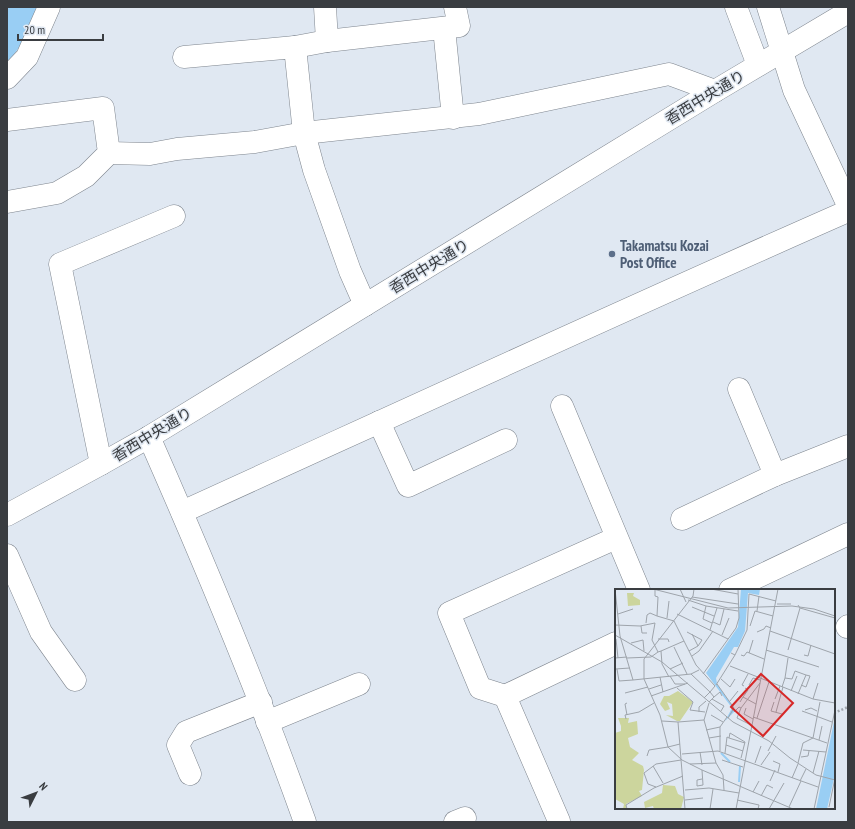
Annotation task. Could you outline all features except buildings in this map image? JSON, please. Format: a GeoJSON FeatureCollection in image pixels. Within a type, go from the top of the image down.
{"type":"FeatureCollection","features":[{"type":"Feature","properties":{"kind":"street"},"geometry":{"type":"LineString","coordinates":[[7,78],[27,57],[49,7]]}},
{"type":"Feature","properties":{"kind":"street"},"geometry":{"type":"LineString","coordinates":[[325,7],[327,41]]}},
{"type":"Feature","properties":{"kind":"street"},"geometry":{"type":"LineString","coordinates":[[184,58],[295,47],[327,41],[459,26],[455,7]]}},
{"type":"Feature","properties":{"kind":"street"},"geometry":{"type":"LineString","coordinates":[[736,7],[758,65]]}},
{"type":"Feature","properties":{"kind":"street"},"geometry":{"type":"LineString","coordinates":[[768,7],[794,90],[848,205]]}},
{"type":"Feature","properties":{"kind":"street","name":"香西中央通り"},"geometry":{"type":"LineString","coordinates":[[8,513],[149,437],[715,91],[848,12]]}},
{"type":"Feature","properties":{"kind":"street"},"geometry":{"type":"LineString","coordinates":[[444,28],[453,118]]}},
{"type":"Feature","properties":{"kind":"street"},"geometry":{"type":"LineString","coordinates":[[295,47],[304,133],[314,170],[347,264],[365,305]]}},
{"type":"Feature","properties":{"kind":"street"},"geometry":{"type":"LineString","coordinates":[[7,202],[57,193],[86,176],[108,153],[150,154],[177,149],[255,142],[304,133],[453,118],[479,114],[669,74],[715,91]]}},
{"type":"Feature","properties":{"kind":"street"},"geometry":{"type":"LineString","coordinates":[[7,120],[103,108],[108,153]]}},
{"type":"Feature","properties":{"kind":"street"},"geometry":{"type":"LineString","coordinates":[[182,512],[593,324],[848,210]]}},
{"type":"Feature","properties":{"kind":"street"},"geometry":{"type":"LineString","coordinates":[[101,464],[60,264],[174,216]]}},
{"type":"Feature","properties":{"kind":"street"},"geometry":{"type":"LineString","coordinates":[[739,389],[775,475]]}},
{"type":"Feature","properties":{"kind":"street"},"geometry":{"type":"LineString","coordinates":[[562,406],[639,589]]}},
{"type":"Feature","properties":{"kind":"street"},"geometry":{"type":"LineString","coordinates":[[379,422],[408,486],[506,440]]}},
{"type":"Feature","properties":{"kind":"street"},"geometry":{"type":"LineString","coordinates":[[149,437],[182,512],[264,712],[305,822]]}},
{"type":"Feature","properties":{"kind":"street"},"geometry":{"type":"LineString","coordinates":[[682,519],[775,475],[848,446]]}},
{"type":"Feature","properties":{"kind":"street"},"geometry":{"type":"LineString","coordinates":[[732,589],[848,534]]}},
{"type":"Feature","properties":{"kind":"street"},"geometry":{"type":"LineString","coordinates":[[615,643],[505,696],[480,688],[449,613],[616,538]]}},
{"type":"Feature","properties":{"kind":"street"},"geometry":{"type":"LineString","coordinates":[[7,555],[41,632],[75,680]]}},
{"type":"Feature","properties":{"kind":"street"},"geometry":{"type":"LineString","coordinates":[[190,774],[178,745],[186,732],[264,712],[359,684]]}},
{"type":"Feature","properties":{"kind":"street"},"geometry":{"type":"LineString","coordinates":[[505,696],[559,821]]}},
{"type":"Feature","properties":{"kind":"path"},"geometry":{"type":"LineString","coordinates":[[835,713],[848,707]]}},
{"type":"Feature","properties":{"kind":"water"},"geometry":{"type":"Polygon","coordinates":[[[7,7],[37,7],[20,46],[7,64],[7,7]]]}},
{"type":"Feature","properties":{"kind":"place","name":"Takamatsu Kozai Post Office"},"geometry":{"type":"Point","coordinates":[612,254]}}]}
